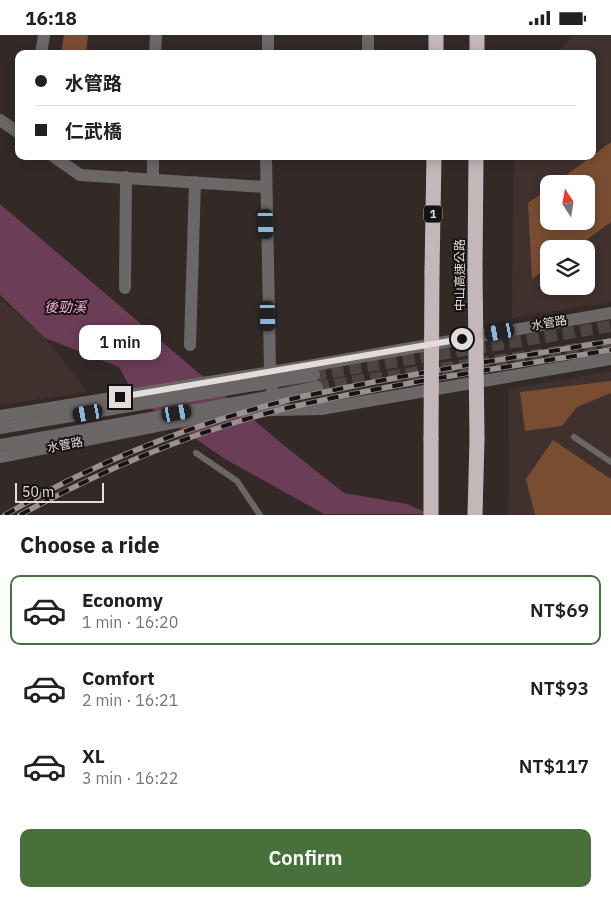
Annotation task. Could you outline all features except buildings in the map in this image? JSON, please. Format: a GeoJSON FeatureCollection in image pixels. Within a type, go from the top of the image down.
{"type":"FeatureCollection","features":[{"type":"Feature","properties":{"kind":"highway"},"geometry":{"type":"LineString","coordinates":[[436,35],[436,50]]}},
{"type":"Feature","properties":{"kind":"highway"},"geometry":{"type":"LineString","coordinates":[[477,35],[477,50]]}},
{"type":"Feature","properties":{"kind":"highway","name":"1"},"geometry":{"type":"LineString","coordinates":[[431,512],[434,160]]}},
{"type":"Feature","properties":{"kind":"highway","name":"中山高速公路"},"geometry":{"type":"LineString","coordinates":[[475,514],[477,439],[476,160]]}},
{"type":"Feature","properties":{"kind":"street"},"geometry":{"type":"LineString","coordinates":[[42,50],[44,35]]}},
{"type":"Feature","properties":{"kind":"street"},"geometry":{"type":"LineString","coordinates":[[156,35],[156,50]]}},
{"type":"Feature","properties":{"kind":"street"},"geometry":{"type":"LineString","coordinates":[[268,35],[268,50]]}},
{"type":"Feature","properties":{"kind":"street"},"geometry":{"type":"LineString","coordinates":[[368,35],[368,50]]}},
{"type":"Feature","properties":{"kind":"street"},"geometry":{"type":"LineString","coordinates":[[0,119],[15,130]]}},
{"type":"Feature","properties":{"kind":"street"},"geometry":{"type":"LineString","coordinates":[[58,160],[80,175],[265,187]]}},
{"type":"Feature","properties":{"kind":"street"},"geometry":{"type":"LineString","coordinates":[[153,160],[153,179]]}},
{"type":"Feature","properties":{"kind":"street"},"geometry":{"type":"LineString","coordinates":[[266,160],[270,377],[273,397]]}},
{"type":"Feature","properties":{"kind":"street"},"geometry":{"type":"LineString","coordinates":[[125,288],[126,177]]}},
{"type":"Feature","properties":{"kind":"street"},"geometry":{"type":"LineString","coordinates":[[190,345],[195,182]]}},
{"type":"Feature","properties":{"kind":"street","name":"水管路"},"geometry":{"type":"LineString","coordinates":[[122,402],[270,377],[611,313]]}},
{"type":"Feature","properties":{"kind":"street"},"geometry":{"type":"LineString","coordinates":[[129,427],[229,408],[321,409],[611,359]]}},
{"type":"Feature","properties":{"kind":"street","name":"水管路"},"geometry":{"type":"LineString","coordinates":[[229,408],[273,397],[316,381],[270,377]]}},
{"type":"Feature","properties":{"kind":"street"},"geometry":{"type":"LineString","coordinates":[[0,416],[122,402]]}},
{"type":"Feature","properties":{"kind":"street"},"geometry":{"type":"LineString","coordinates":[[0,428],[122,402]]}},
{"type":"Feature","properties":{"kind":"street","name":"水管路"},"geometry":{"type":"LineString","coordinates":[[0,445],[129,427]]}},
{"type":"Feature","properties":{"kind":"street","name":"水管路"},"geometry":{"type":"LineString","coordinates":[[0,457],[129,427]]}},
{"type":"Feature","properties":{"kind":"lane"},"geometry":{"type":"LineString","coordinates":[[574,437],[611,462]]}},
{"type":"Feature","properties":{"kind":"lane"},"geometry":{"type":"LineString","coordinates":[[196,453],[238,481],[260,515]]}},
{"type":"Feature","properties":{"kind":"shaded area"},"geometry":{"type":"Polygon","coordinates":[[[573,35],[611,35],[611,302],[512,318],[514,160],[596,160],[596,50],[560,50],[573,35]]]}},
{"type":"Feature","properties":{"kind":"shaded area"},"geometry":{"type":"Polygon","coordinates":[[[0,299],[45,338],[88,392],[0,405],[0,299]]]}},
{"type":"Feature","properties":{"kind":"shaded area"},"geometry":{"type":"Polygon","coordinates":[[[611,371],[611,514],[508,515],[509,389],[611,371]]]}},
{"type":"Feature","properties":{"kind":"water","name":"後勁溪"},"geometry":{"type":"Polygon","coordinates":[[[0,204],[281,443],[344,493],[407,504],[429,514],[324,514],[225,459],[136,398],[119,367],[45,338],[0,295],[0,204]]]}},
{"type":"Feature","properties":{"kind":"tunnel"},"geometry":{"type":"LineString","coordinates":[[314,375],[611,326]]}},
{"type":"Feature","properties":{"kind":"tunnel"},"geometry":{"type":"LineString","coordinates":[[317,387],[611,344]]}},
{"type":"Feature","properties":{"kind":"railway"},"geometry":{"type":"LineString","coordinates":[[5,515],[71,479],[140,448],[248,411],[373,382],[611,341]]}},
{"type":"Feature","properties":{"kind":"railway"},"geometry":{"type":"LineString","coordinates":[[20,515],[84,482],[150,453],[252,417],[368,391],[611,350]]}},
{"type":"Feature","properties":{"kind":"route"},"geometry":{"type":"LineString","coordinates":[[120,397],[462,339]]}}]}
